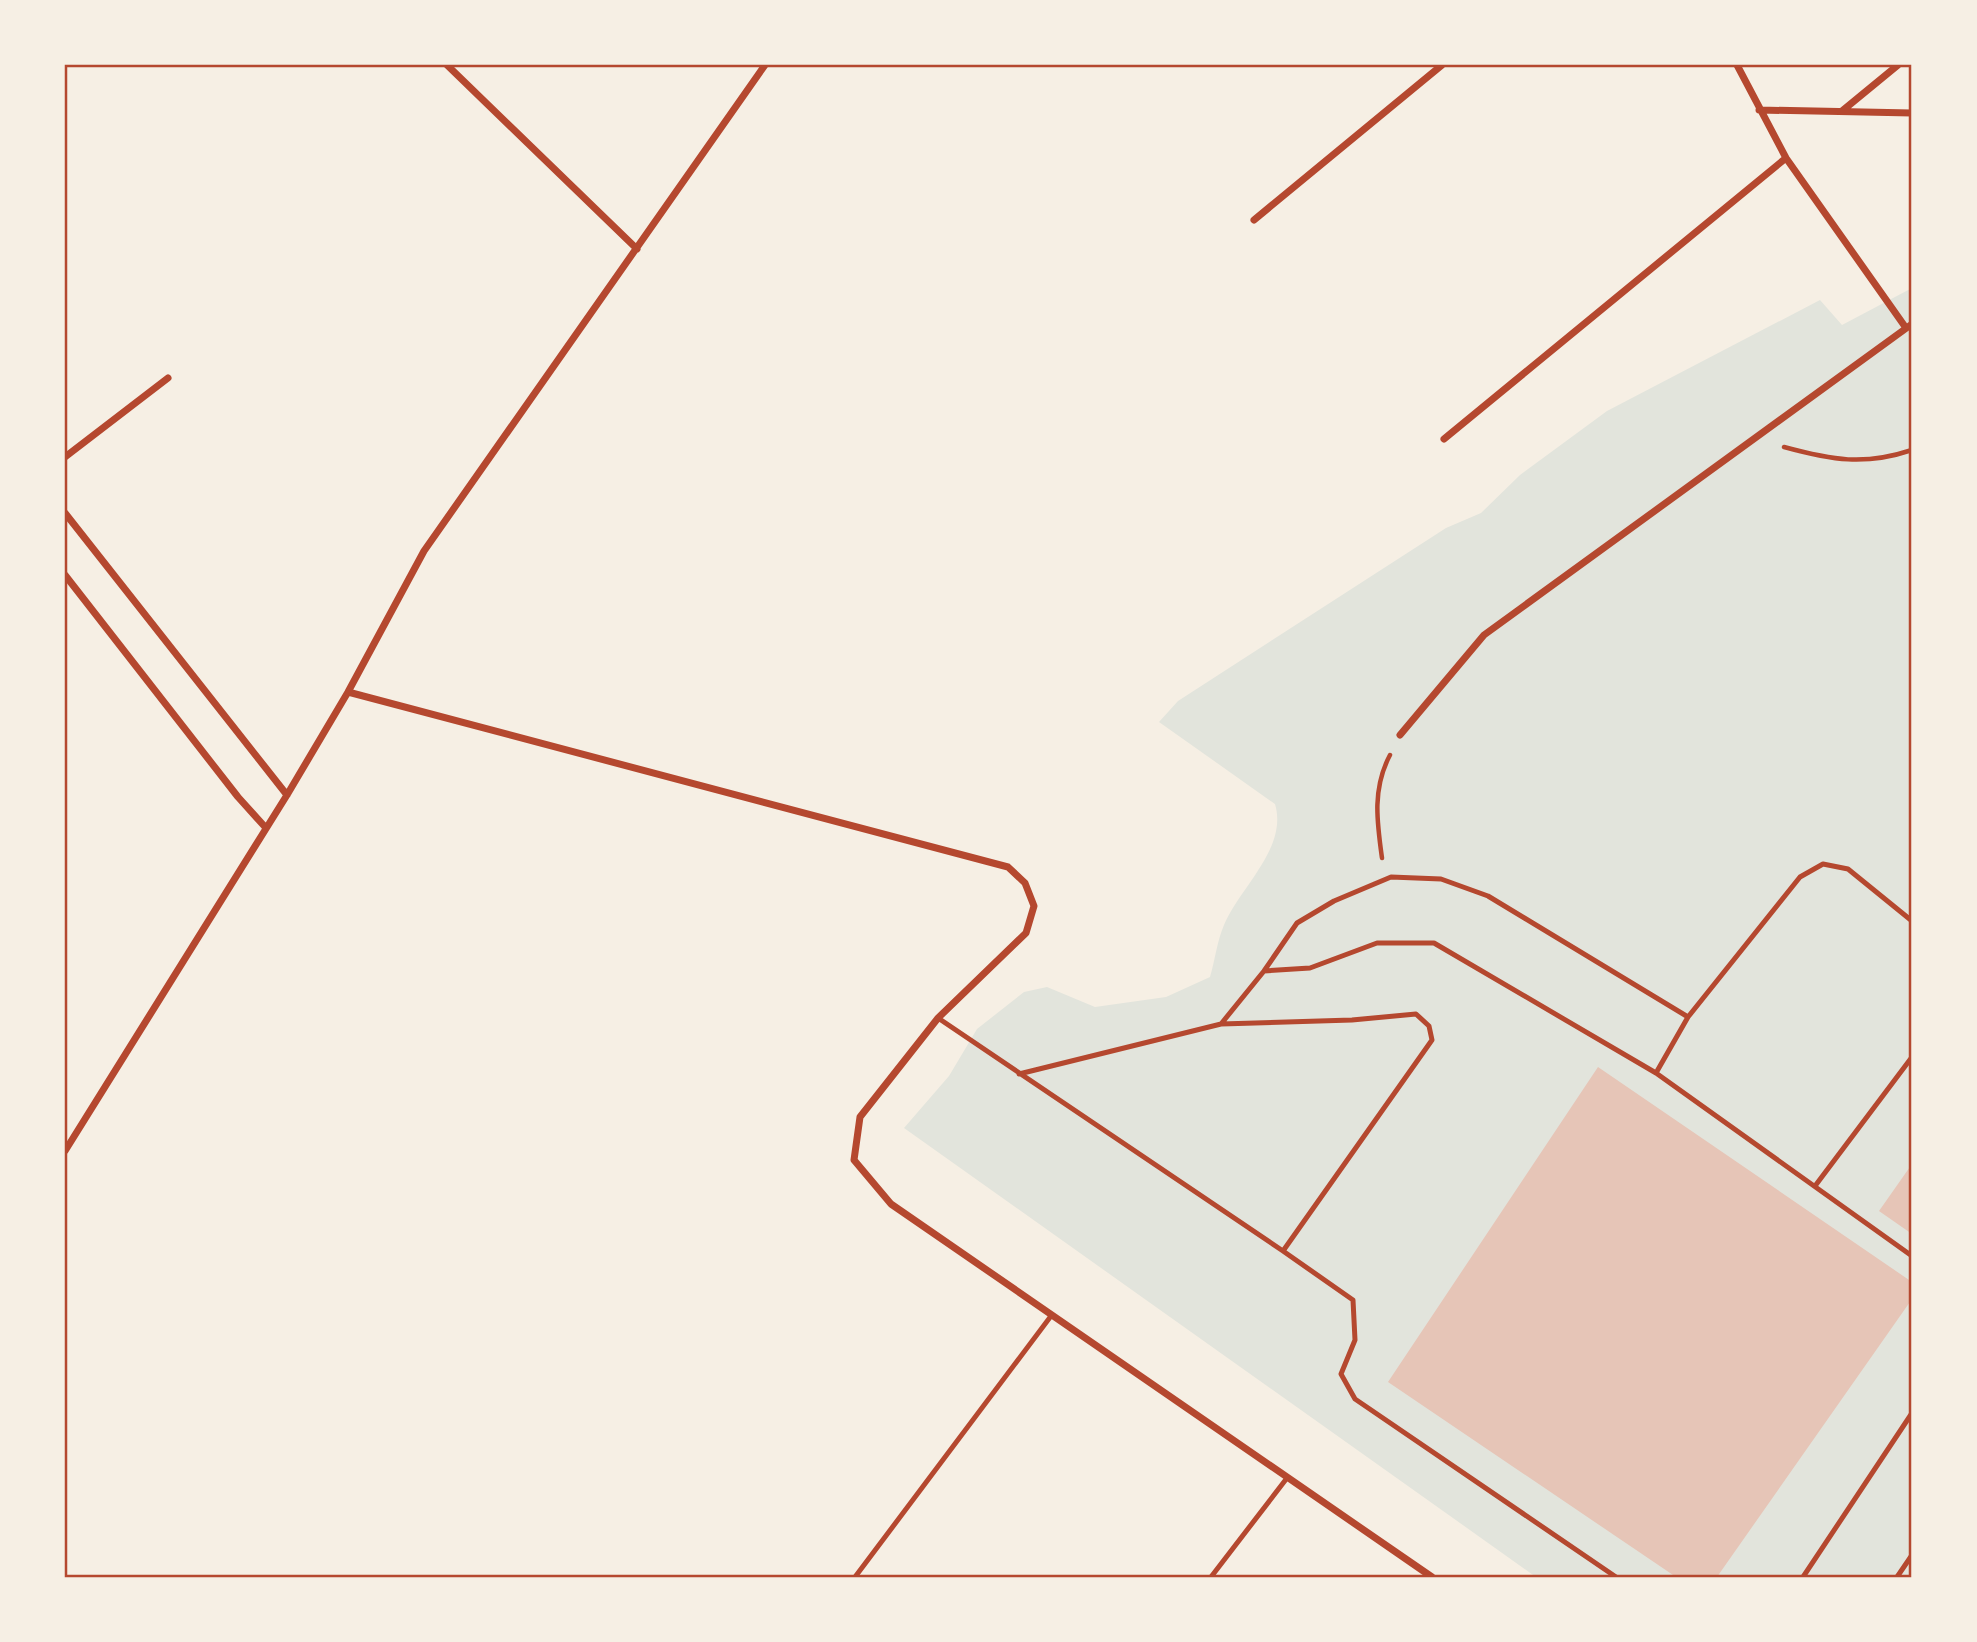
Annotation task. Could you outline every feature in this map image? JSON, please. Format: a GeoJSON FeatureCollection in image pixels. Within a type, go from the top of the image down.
{"type":"FeatureCollection","features":[{"type":"Feature","properties":{"kind":"street"},"geometry":{"type":"LineString","coordinates":[[447,65],[637,249]]}},
{"type":"Feature","properties":{"kind":"street"},"geometry":{"type":"LineString","coordinates":[[65,1151],[287,795],[348,692],[424,551],[765,65]]}},
{"type":"Feature","properties":{"kind":"street"},"geometry":{"type":"LineString","coordinates":[[1254,220],[1443,65]]}},
{"type":"Feature","properties":{"kind":"street"},"geometry":{"type":"LineString","coordinates":[[1400,736],[1484,635],[1909,326],[1786,158],[1737,65]]}},
{"type":"Feature","properties":{"kind":"street"},"geometry":{"type":"LineString","coordinates":[[1841,111],[1898,65]]}},
{"type":"Feature","properties":{"kind":"street"},"geometry":{"type":"LineString","coordinates":[[1759,110],[1912,113]]}},
{"type":"Feature","properties":{"kind":"street"},"geometry":{"type":"LineString","coordinates":[[1444,439],[1786,158]]}},
{"type":"Feature","properties":{"kind":"street"},"geometry":{"type":"LineString","coordinates":[[65,457],[168,378]]}},
{"type":"Feature","properties":{"kind":"street"},"geometry":{"type":"LineString","coordinates":[[65,513],[287,795]]}},
{"type":"Feature","properties":{"kind":"street"},"geometry":{"type":"LineString","coordinates":[[65,575],[238,797],[266,828]]}},
{"type":"Feature","properties":{"kind":"street"},"geometry":{"type":"LineString","coordinates":[[348,692],[1008,867],[1025,883],[1034,906],[1026,933],[938,1018],[860,1117],[854,1160],[891,1204],[1432,1577]]}},
{"type":"Feature","properties":{"kind":"lane"},"geometry":{"type":"LineString","coordinates":[[1656,1073],[1688,1017],[1801,877],[1823,864],[1848,869],[1912,921]]}},
{"type":"Feature","properties":{"kind":"lane"},"geometry":{"type":"LineString","coordinates":[[1221,1024],[1264,971],[1297,923],[1334,901],[1391,877],[1441,879],[1488,896],[1688,1017]]}},
{"type":"Feature","properties":{"kind":"lane"},"geometry":{"type":"LineString","coordinates":[[1264,971],[1310,968],[1377,943],[1434,943],[1656,1073],[1912,1256]]}},
{"type":"Feature","properties":{"kind":"lane"},"geometry":{"type":"LineString","coordinates":[[1019,1074],[1221,1024],[1352,1020],[1416,1014],[1429,1026],[1432,1041],[1283,1251]]}},
{"type":"Feature","properties":{"kind":"lane"},"geometry":{"type":"LineString","coordinates":[[938,1018],[1353,1300],[1355,1340],[1341,1374],[1355,1399],[1616,1577]]}},
{"type":"Feature","properties":{"kind":"lane"},"geometry":{"type":"LineString","coordinates":[[1815,1186],[1912,1057]]}},
{"type":"Feature","properties":{"kind":"lane"},"geometry":{"type":"LineString","coordinates":[[855,1577],[1051,1316]]}},
{"type":"Feature","properties":{"kind":"lane"},"geometry":{"type":"LineString","coordinates":[[1802,1577],[1912,1413]]}},
{"type":"Feature","properties":{"kind":"lane"},"geometry":{"type":"LineString","coordinates":[[1211,1577],[1287,1478]]}},
{"type":"Feature","properties":{"kind":"lane"},"geometry":{"type":"LineString","coordinates":[[1897,1577],[1912,1555]]}},
{"type":"Feature","properties":{"kind":"path"},"geometry":{"type":"LineString","coordinates":[[1753,439],[1835,461],[1890,458],[1912,450]]}},
{"type":"Feature","properties":{"kind":"path"},"geometry":{"type":"LineString","coordinates":[[1385,880],[1375,807],[1382,769],[1400,736]]}},
{"type":"Feature","properties":{"kind":"shaded area"},"geometry":{"type":"Polygon","coordinates":[[[1912,288],[1912,1577],[1536,1577],[904,1128],[949,1076],[977,1029],[1024,992],[1047,987],[1095,1007],[1166,997],[1210,977],[1224,925],[1269,851],[1277,820],[1275,804],[1159,722],[1178,701],[1446,528],[1481,513],[1520,475],[1607,411],[1820,300],[1842,325],[1912,288]]]}},
{"type":"Feature","properties":{"kind":"building"},"geometry":{"type":"Polygon","coordinates":[[[1598,1067],[1912,1282],[1912,1299],[1717,1577],[1676,1577],[1388,1382],[1598,1067]]]}},
{"type":"Feature","properties":{"kind":"building"},"geometry":{"type":"Polygon","coordinates":[[[1912,1164],[1912,1234],[1879,1211],[1912,1164]]]}}]}
